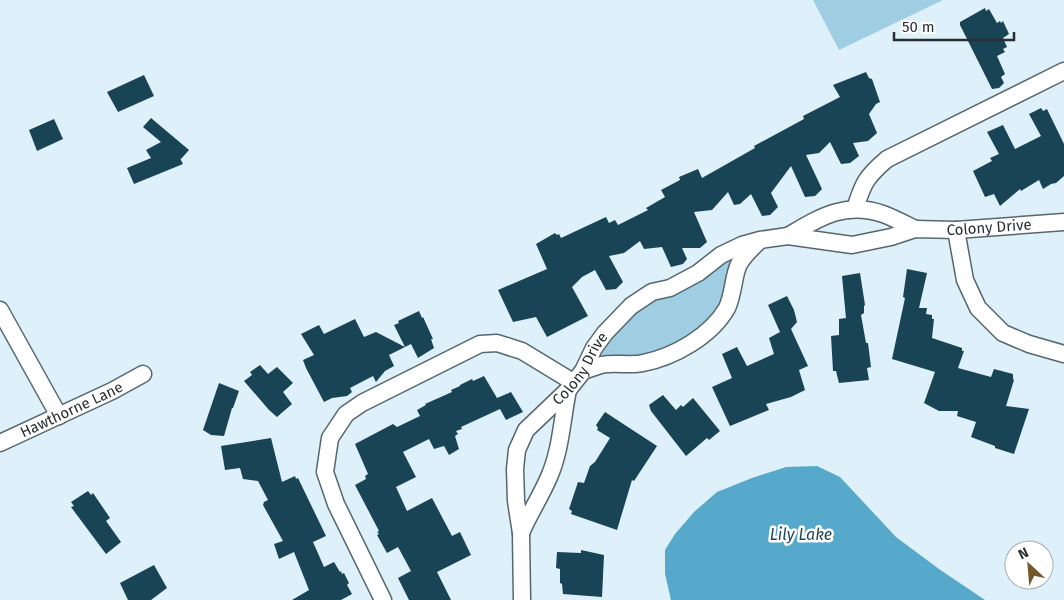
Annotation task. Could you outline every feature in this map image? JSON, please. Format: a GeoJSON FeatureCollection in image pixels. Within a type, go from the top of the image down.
{"type":"FeatureCollection","features":[{"type":"Feature","properties":{"kind":"street"},"geometry":{"type":"LineString","coordinates":[[855,209],[862,186],[870,173],[887,159],[1064,71]]}},
{"type":"Feature","properties":{"kind":"street","name":"Colony Drive"},"geometry":{"type":"LineString","coordinates":[[788,236],[834,212],[855,209],[883,214],[915,229]]}},
{"type":"Feature","properties":{"kind":"street","name":"Colony Drive"},"geometry":{"type":"LineString","coordinates":[[522,600],[521,533],[516,501],[515,469],[517,450],[526,430],[575,381],[605,333],[630,306],[652,292],[670,288],[698,273],[721,255],[742,245],[760,240],[788,236],[852,245],[891,237],[915,229],[956,230],[1064,222]]}},
{"type":"Feature","properties":{"kind":"street"},"geometry":{"type":"LineString","coordinates":[[956,230],[965,280],[978,308],[1003,333],[1029,344],[1064,354]]}},
{"type":"Feature","properties":{"kind":"street"},"geometry":{"type":"LineString","coordinates":[[521,533],[552,468],[575,381],[602,365],[642,363],[661,358],[704,335],[720,319],[727,307],[733,294],[738,265],[747,252],[760,240]]}},
{"type":"Feature","properties":{"kind":"street","name":"Hawthorne Lane"},"geometry":{"type":"LineString","coordinates":[[0,310],[59,416]]}},
{"type":"Feature","properties":{"kind":"street"},"geometry":{"type":"LineString","coordinates":[[383,600],[336,504],[325,472],[327,437],[346,414],[362,403],[480,344],[497,343],[522,351],[575,381]]}},
{"type":"Feature","properties":{"kind":"street","name":"Hawthorne Lane"},"geometry":{"type":"LineString","coordinates":[[0,444],[112,391],[143,374]]}},
{"type":"Feature","properties":{"kind":"shaded area"},"geometry":{"type":"Polygon","coordinates":[[[813,0],[943,0],[839,50],[813,0]]]}},
{"type":"Feature","properties":{"kind":"shaded area"},"geometry":{"type":"Polygon","coordinates":[[[727,257],[733,259],[724,301],[704,328],[662,353],[603,360],[599,356],[605,340],[632,313],[727,257]]]}},
{"type":"Feature","properties":{"kind":"water","name":"Lily Lake"},"geometry":{"type":"Polygon","coordinates":[[[817,466],[840,477],[896,537],[985,600],[671,600],[665,574],[665,550],[675,534],[694,512],[717,492],[752,478],[786,467],[817,466]]]}},
{"type":"Feature","properties":{"kind":"building"},"geometry":{"type":"Polygon","coordinates":[[[985,8],[986,11],[989,9],[997,23],[1003,21],[1009,34],[1003,38],[1007,47],[1003,49],[1005,52],[997,56],[1005,74],[1001,77],[1004,83],[999,88],[992,89],[960,25],[960,22],[985,8]]]}},
{"type":"Feature","properties":{"kind":"building"},"geometry":{"type":"Polygon","coordinates":[[[866,72],[869,78],[872,79],[880,102],[876,104],[869,114],[877,133],[868,141],[853,143],[859,156],[850,163],[841,164],[830,142],[819,153],[806,155],[822,189],[815,196],[805,197],[791,166],[771,193],[778,207],[770,215],[762,216],[751,194],[740,204],[734,205],[728,192],[712,210],[694,212],[707,242],[700,248],[682,248],[687,259],[683,264],[671,267],[662,247],[644,249],[640,241],[624,253],[609,256],[623,282],[616,289],[606,290],[595,270],[582,277],[572,287],[588,316],[547,337],[536,317],[513,322],[498,290],[547,269],[536,244],[555,233],[559,234],[561,238],[606,217],[609,223],[615,220],[618,225],[648,210],[646,208],[665,197],[661,190],[680,180],[679,177],[698,169],[702,178],[755,148],[754,146],[804,119],[803,116],[840,97],[833,85],[866,72]]]}},
{"type":"Feature","properties":{"kind":"building"},"geometry":{"type":"Polygon","coordinates":[[[144,75],[154,96],[118,112],[107,92],[144,75]]]}},
{"type":"Feature","properties":{"kind":"building"},"geometry":{"type":"Polygon","coordinates":[[[1041,108],[1043,111],[1047,109],[1064,144],[1064,176],[1056,183],[1043,189],[1039,180],[1021,191],[1020,189],[1000,206],[994,194],[985,197],[973,171],[992,161],[990,158],[999,154],[987,132],[1003,125],[1015,149],[1041,136],[1029,114],[1041,108]]]}},
{"type":"Feature","properties":{"kind":"building"},"geometry":{"type":"Polygon","coordinates":[[[151,118],[189,150],[180,158],[183,164],[134,184],[127,168],[151,158],[146,150],[161,142],[143,127],[151,118]]]}},
{"type":"Feature","properties":{"kind":"building"},"geometry":{"type":"Polygon","coordinates":[[[54,119],[63,139],[37,151],[29,130],[54,119]]]}},
{"type":"Feature","properties":{"kind":"building"},"geometry":{"type":"Polygon","coordinates":[[[907,269],[927,273],[919,308],[927,308],[926,314],[932,315],[932,319],[934,319],[932,338],[962,348],[962,351],[964,351],[958,368],[991,377],[994,369],[1013,374],[1014,380],[1006,406],[1029,409],[1014,454],[971,437],[976,422],[957,416],[958,411],[939,411],[924,403],[935,372],[892,359],[905,298],[903,297],[907,269]]]}},
{"type":"Feature","properties":{"kind":"building"},"geometry":{"type":"Polygon","coordinates":[[[860,273],[865,305],[864,313],[861,315],[866,343],[868,343],[871,367],[867,368],[869,380],[839,383],[836,371],[833,371],[831,336],[839,335],[839,319],[846,318],[842,276],[860,273]]]}},
{"type":"Feature","properties":{"kind":"building"},"geometry":{"type":"Polygon","coordinates":[[[787,296],[794,310],[797,322],[791,329],[808,366],[799,370],[805,390],[791,397],[766,404],[769,410],[730,426],[712,387],[732,378],[722,354],[737,347],[747,366],[774,354],[769,338],[780,332],[768,305],[787,296]]]}},
{"type":"Feature","properties":{"kind":"building"},"geometry":{"type":"Polygon","coordinates":[[[419,311],[433,339],[431,339],[434,348],[418,358],[411,344],[405,347],[394,325],[399,323],[398,321],[419,311]]]}},
{"type":"Feature","properties":{"kind":"building"},"geometry":{"type":"Polygon","coordinates":[[[355,319],[364,337],[376,332],[405,347],[389,355],[394,366],[385,371],[376,382],[373,376],[350,388],[352,392],[347,396],[332,398],[324,402],[303,360],[314,355],[301,334],[319,325],[324,334],[355,319]]]}},
{"type":"Feature","properties":{"kind":"building"},"geometry":{"type":"Polygon","coordinates":[[[260,365],[268,374],[277,367],[293,383],[283,392],[292,404],[277,417],[244,381],[252,375],[250,372],[260,365]]]}},
{"type":"Feature","properties":{"kind":"building"},"geometry":{"type":"Polygon","coordinates":[[[484,376],[497,398],[511,392],[523,412],[506,420],[500,409],[461,427],[462,429],[456,431],[458,434],[455,436],[459,449],[449,455],[444,446],[434,449],[429,439],[403,452],[416,477],[396,487],[407,511],[432,498],[452,536],[460,532],[471,555],[437,572],[451,600],[409,600],[398,578],[411,571],[398,547],[387,553],[377,535],[379,531],[355,485],[366,479],[365,476],[368,474],[355,444],[393,424],[397,427],[420,416],[417,410],[425,404],[452,392],[451,390],[472,379],[473,381],[484,376]]]}},
{"type":"Feature","properties":{"kind":"building"},"geometry":{"type":"Polygon","coordinates":[[[219,383],[239,391],[224,436],[211,435],[203,430],[219,383]]]}},
{"type":"Feature","properties":{"kind":"building"},"geometry":{"type":"Polygon","coordinates":[[[663,395],[676,410],[681,405],[683,407],[693,398],[720,431],[709,440],[707,438],[686,456],[651,411],[649,405],[663,395]]]}},
{"type":"Feature","properties":{"kind":"building"},"geometry":{"type":"Polygon","coordinates":[[[605,412],[657,446],[634,481],[632,480],[617,530],[571,514],[572,511],[569,509],[578,482],[584,483],[590,466],[595,462],[610,438],[597,430],[596,425],[605,412]]]}},
{"type":"Feature","properties":{"kind":"building"},"geometry":{"type":"Polygon","coordinates":[[[271,438],[282,482],[295,476],[296,479],[298,478],[326,536],[313,542],[324,567],[334,562],[340,572],[344,573],[349,583],[347,585],[352,594],[341,600],[292,600],[309,590],[294,552],[279,559],[274,544],[283,541],[263,505],[268,500],[258,481],[243,479],[240,468],[225,470],[221,446],[271,438]]]}},
{"type":"Feature","properties":{"kind":"building"},"geometry":{"type":"Polygon","coordinates":[[[88,491],[91,495],[93,493],[110,518],[106,521],[121,542],[106,554],[71,507],[74,506],[71,502],[88,491]]]}},
{"type":"Feature","properties":{"kind":"building"},"geometry":{"type":"Polygon","coordinates":[[[581,550],[604,555],[602,597],[563,594],[562,584],[560,583],[560,569],[556,568],[557,552],[581,553],[581,550]]]}},
{"type":"Feature","properties":{"kind":"building"},"geometry":{"type":"Polygon","coordinates":[[[154,565],[167,588],[151,600],[128,600],[120,583],[154,565]]]}}]}
